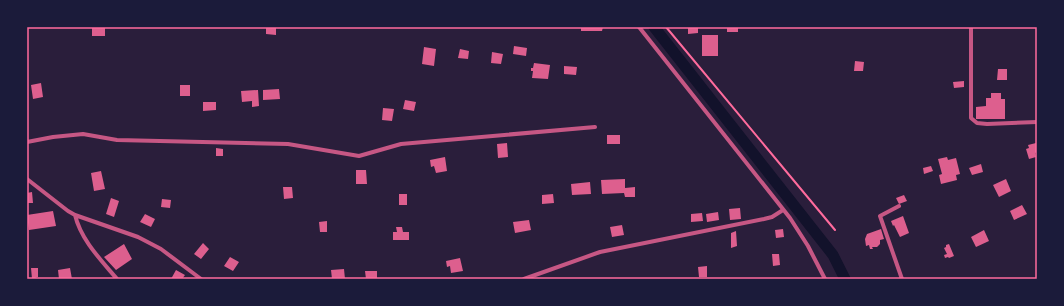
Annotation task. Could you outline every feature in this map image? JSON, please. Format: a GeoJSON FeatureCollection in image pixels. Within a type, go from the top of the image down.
{"type":"FeatureCollection","features":[{"type":"Feature","properties":{"kind":"street"},"geometry":{"type":"LineString","coordinates":[[639,27],[783,210],[808,246],[825,279]]}},
{"type":"Feature","properties":{"kind":"street"},"geometry":{"type":"LineString","coordinates":[[971,27],[971,118],[977,123],[987,124],[1037,122]]}},
{"type":"Feature","properties":{"kind":"street"},"geometry":{"type":"LineString","coordinates":[[27,142],[53,137],[83,134],[117,140],[288,144],[359,156],[401,144],[595,127]]}},
{"type":"Feature","properties":{"kind":"street"},"geometry":{"type":"LineString","coordinates":[[27,179],[75,215],[151,243],[201,279]]}},
{"type":"Feature","properties":{"kind":"street"},"geometry":{"type":"LineString","coordinates":[[899,206],[880,216],[902,279]]}},
{"type":"Feature","properties":{"kind":"street"},"geometry":{"type":"LineString","coordinates":[[524,279],[600,252],[764,219],[772,217],[783,210]]}},
{"type":"Feature","properties":{"kind":"street"},"geometry":{"type":"LineString","coordinates":[[75,215],[77,224],[85,239],[116,279]]}},
{"type":"Feature","properties":{"kind":"path"},"geometry":{"type":"LineString","coordinates":[[666,27],[835,230]]}},
{"type":"Feature","properties":{"kind":"shaded area"},"geometry":{"type":"Polygon","coordinates":[[[27,27],[1037,27],[1037,279],[27,279],[27,27]]]}},
{"type":"Feature","properties":{"kind":"building"},"geometry":{"type":"Polygon","coordinates":[[[92,27],[105,27],[105,36],[92,36],[92,27]]]}},
{"type":"Feature","properties":{"kind":"building"},"geometry":{"type":"Polygon","coordinates":[[[266,27],[276,27],[276,35],[266,34],[266,27]]]}},
{"type":"Feature","properties":{"kind":"building"},"geometry":{"type":"Polygon","coordinates":[[[581,27],[603,27],[602,31],[581,31],[581,27]]]}},
{"type":"Feature","properties":{"kind":"building"},"geometry":{"type":"Polygon","coordinates":[[[688,27],[698,27],[698,33],[688,34],[688,27]]]}},
{"type":"Feature","properties":{"kind":"building"},"geometry":{"type":"Polygon","coordinates":[[[727,27],[738,27],[738,32],[727,32],[727,27]]]}},
{"type":"Feature","properties":{"kind":"building"},"geometry":{"type":"Polygon","coordinates":[[[702,35],[718,35],[718,56],[702,56],[702,35]]]}},
{"type":"Feature","properties":{"kind":"building"},"geometry":{"type":"Polygon","coordinates":[[[514,46],[527,48],[526,56],[513,54],[514,46]]]}},
{"type":"Feature","properties":{"kind":"building"},"geometry":{"type":"Polygon","coordinates":[[[424,47],[436,49],[434,66],[422,64],[424,47]]]}},
{"type":"Feature","properties":{"kind":"building"},"geometry":{"type":"Polygon","coordinates":[[[460,49],[469,51],[468,59],[458,58],[460,49]]]}},
{"type":"Feature","properties":{"kind":"building"},"geometry":{"type":"Polygon","coordinates":[[[492,52],[503,54],[501,64],[491,63],[492,52]]]}},
{"type":"Feature","properties":{"kind":"building"},"geometry":{"type":"Polygon","coordinates":[[[855,61],[864,62],[863,71],[854,71],[855,61]]]}},
{"type":"Feature","properties":{"kind":"building"},"geometry":{"type":"Polygon","coordinates":[[[534,63],[550,65],[548,79],[532,78],[533,71],[531,71],[531,68],[533,68],[534,63]]]}},
{"type":"Feature","properties":{"kind":"building"},"geometry":{"type":"Polygon","coordinates":[[[564,66],[577,67],[576,75],[564,74],[564,66]]]}},
{"type":"Feature","properties":{"kind":"building"},"geometry":{"type":"Polygon","coordinates":[[[998,69],[1007,69],[1007,80],[997,80],[998,69]]]}},
{"type":"Feature","properties":{"kind":"building"},"geometry":{"type":"Polygon","coordinates":[[[964,81],[964,87],[954,88],[953,82],[964,81]]]}},
{"type":"Feature","properties":{"kind":"building"},"geometry":{"type":"Polygon","coordinates":[[[41,83],[43,97],[33,99],[31,85],[41,83]]]}},
{"type":"Feature","properties":{"kind":"building"},"geometry":{"type":"Polygon","coordinates":[[[180,85],[190,85],[190,96],[180,96],[180,85]]]}},
{"type":"Feature","properties":{"kind":"building"},"geometry":{"type":"Polygon","coordinates":[[[279,89],[280,99],[263,100],[263,90],[279,89]]]}},
{"type":"Feature","properties":{"kind":"building"},"geometry":{"type":"Polygon","coordinates":[[[258,90],[259,106],[252,107],[252,101],[242,102],[241,91],[258,90]]]}},
{"type":"Feature","properties":{"kind":"building"},"geometry":{"type":"Polygon","coordinates":[[[991,93],[1001,93],[1001,99],[1005,99],[1005,119],[976,119],[976,107],[986,106],[986,98],[991,98],[991,93]]]}},
{"type":"Feature","properties":{"kind":"building"},"geometry":{"type":"Polygon","coordinates":[[[405,100],[416,102],[414,111],[403,109],[405,100]]]}},
{"type":"Feature","properties":{"kind":"building"},"geometry":{"type":"Polygon","coordinates":[[[203,102],[216,102],[216,110],[203,111],[203,102]]]}},
{"type":"Feature","properties":{"kind":"building"},"geometry":{"type":"Polygon","coordinates":[[[383,108],[394,109],[392,121],[382,120],[383,108]]]}},
{"type":"Feature","properties":{"kind":"building"},"geometry":{"type":"Polygon","coordinates":[[[607,135],[620,135],[620,144],[607,144],[607,135]]]}},
{"type":"Feature","properties":{"kind":"building"},"geometry":{"type":"Polygon","coordinates":[[[507,143],[508,157],[498,158],[497,144],[507,143]]]}},
{"type":"Feature","properties":{"kind":"building"},"geometry":{"type":"Polygon","coordinates":[[[1036,143],[1036,157],[1029,159],[1026,149],[1029,148],[1028,145],[1036,143]]]}},
{"type":"Feature","properties":{"kind":"building"},"geometry":{"type":"Polygon","coordinates":[[[216,148],[223,149],[223,156],[216,156],[216,148]]]}},
{"type":"Feature","properties":{"kind":"building"},"geometry":{"type":"Polygon","coordinates":[[[445,157],[447,171],[436,173],[434,166],[431,167],[430,160],[445,157]]]}},
{"type":"Feature","properties":{"kind":"building"},"geometry":{"type":"Polygon","coordinates":[[[947,157],[948,160],[956,158],[960,174],[956,175],[957,180],[941,184],[939,175],[942,174],[938,159],[947,157]]]}},
{"type":"Feature","properties":{"kind":"building"},"geometry":{"type":"Polygon","coordinates":[[[981,164],[983,172],[972,175],[969,168],[981,164]]]}},
{"type":"Feature","properties":{"kind":"building"},"geometry":{"type":"Polygon","coordinates":[[[931,166],[933,171],[924,174],[923,168],[931,166]]]}},
{"type":"Feature","properties":{"kind":"building"},"geometry":{"type":"Polygon","coordinates":[[[356,170],[366,170],[367,184],[356,184],[356,170]]]}},
{"type":"Feature","properties":{"kind":"building"},"geometry":{"type":"Polygon","coordinates":[[[101,171],[105,189],[94,191],[91,173],[101,171]]]}},
{"type":"Feature","properties":{"kind":"building"},"geometry":{"type":"Polygon","coordinates":[[[625,179],[625,188],[635,187],[635,197],[625,197],[624,193],[602,194],[601,180],[625,179]]]}},
{"type":"Feature","properties":{"kind":"building"},"geometry":{"type":"Polygon","coordinates":[[[1006,179],[1011,191],[999,197],[993,185],[1006,179]]]}},
{"type":"Feature","properties":{"kind":"building"},"geometry":{"type":"Polygon","coordinates":[[[590,182],[591,194],[572,195],[571,184],[590,182]]]}},
{"type":"Feature","properties":{"kind":"building"},"geometry":{"type":"Polygon","coordinates":[[[283,187],[292,187],[293,198],[284,199],[283,187]]]}},
{"type":"Feature","properties":{"kind":"building"},"geometry":{"type":"Polygon","coordinates":[[[32,192],[33,203],[27,203],[27,193],[32,192]]]}},
{"type":"Feature","properties":{"kind":"building"},"geometry":{"type":"Polygon","coordinates":[[[399,194],[407,194],[407,205],[399,205],[399,194]]]}},
{"type":"Feature","properties":{"kind":"building"},"geometry":{"type":"Polygon","coordinates":[[[553,194],[554,203],[542,204],[542,195],[553,194]]]}},
{"type":"Feature","properties":{"kind":"building"},"geometry":{"type":"Polygon","coordinates":[[[904,195],[907,201],[899,204],[896,198],[904,195]]]}},
{"type":"Feature","properties":{"kind":"building"},"geometry":{"type":"Polygon","coordinates":[[[111,198],[119,201],[114,217],[106,214],[111,198]]]}},
{"type":"Feature","properties":{"kind":"building"},"geometry":{"type":"Polygon","coordinates":[[[162,199],[171,200],[170,208],[161,207],[162,199]]]}},
{"type":"Feature","properties":{"kind":"building"},"geometry":{"type":"Polygon","coordinates":[[[1022,205],[1027,214],[1014,220],[1010,211],[1022,205]]]}},
{"type":"Feature","properties":{"kind":"building"},"geometry":{"type":"Polygon","coordinates":[[[740,208],[741,219],[730,220],[729,209],[740,208]]]}},
{"type":"Feature","properties":{"kind":"building"},"geometry":{"type":"Polygon","coordinates":[[[53,211],[56,226],[29,230],[27,215],[53,211]]]}},
{"type":"Feature","properties":{"kind":"building"},"geometry":{"type":"Polygon","coordinates":[[[718,212],[719,220],[707,222],[706,214],[718,212]]]}},
{"type":"Feature","properties":{"kind":"building"},"geometry":{"type":"Polygon","coordinates":[[[702,213],[703,221],[691,222],[691,214],[702,213]]]}},
{"type":"Feature","properties":{"kind":"building"},"geometry":{"type":"Polygon","coordinates":[[[145,214],[155,219],[151,227],[140,222],[145,214]]]}},
{"type":"Feature","properties":{"kind":"building"},"geometry":{"type":"Polygon","coordinates":[[[903,216],[909,233],[900,237],[891,221],[903,216]]]}},
{"type":"Feature","properties":{"kind":"building"},"geometry":{"type":"Polygon","coordinates":[[[529,220],[531,230],[515,233],[513,222],[529,220]]]}},
{"type":"Feature","properties":{"kind":"building"},"geometry":{"type":"Polygon","coordinates":[[[327,221],[327,232],[320,232],[319,222],[327,221]]]}},
{"type":"Feature","properties":{"kind":"building"},"geometry":{"type":"Polygon","coordinates":[[[622,225],[624,235],[612,237],[610,227],[622,225]]]}},
{"type":"Feature","properties":{"kind":"building"},"geometry":{"type":"Polygon","coordinates":[[[396,227],[402,227],[403,232],[409,232],[409,240],[393,240],[393,232],[397,232],[396,227]]]}},
{"type":"Feature","properties":{"kind":"building"},"geometry":{"type":"Polygon","coordinates":[[[783,229],[784,237],[776,238],[775,230],[783,229]]]}},
{"type":"Feature","properties":{"kind":"building"},"geometry":{"type":"Polygon","coordinates":[[[881,229],[884,239],[880,240],[880,244],[877,247],[872,247],[873,249],[870,249],[869,245],[866,246],[865,239],[867,234],[881,229]]]}},
{"type":"Feature","properties":{"kind":"building"},"geometry":{"type":"Polygon","coordinates":[[[984,230],[989,241],[976,247],[971,237],[984,230]]]}},
{"type":"Feature","properties":{"kind":"building"},"geometry":{"type":"Polygon","coordinates":[[[736,231],[737,246],[731,248],[731,233],[736,231]]]}},
{"type":"Feature","properties":{"kind":"building"},"geometry":{"type":"Polygon","coordinates":[[[203,243],[209,249],[201,259],[194,254],[203,243]]]}},
{"type":"Feature","properties":{"kind":"building"},"geometry":{"type":"Polygon","coordinates":[[[124,244],[132,259],[116,270],[104,257],[124,244]]]}},
{"type":"Feature","properties":{"kind":"building"},"geometry":{"type":"Polygon","coordinates":[[[949,244],[954,256],[945,258],[944,255],[947,254],[944,248],[949,244]]]}},
{"type":"Feature","properties":{"kind":"building"},"geometry":{"type":"Polygon","coordinates":[[[772,254],[779,254],[780,265],[773,266],[772,254]]]}},
{"type":"Feature","properties":{"kind":"building"},"geometry":{"type":"Polygon","coordinates":[[[230,257],[239,262],[233,271],[224,266],[230,257]]]}},
{"type":"Feature","properties":{"kind":"building"},"geometry":{"type":"Polygon","coordinates":[[[460,258],[463,271],[451,273],[450,266],[447,267],[446,261],[460,258]]]}},
{"type":"Feature","properties":{"kind":"building"},"geometry":{"type":"Polygon","coordinates":[[[707,266],[707,277],[699,277],[698,267],[707,266]]]}},
{"type":"Feature","properties":{"kind":"building"},"geometry":{"type":"Polygon","coordinates":[[[31,268],[38,268],[38,277],[32,279],[31,268]]]}},
{"type":"Feature","properties":{"kind":"building"},"geometry":{"type":"Polygon","coordinates":[[[70,268],[72,279],[59,279],[58,270],[70,268]]]}},
{"type":"Feature","properties":{"kind":"building"},"geometry":{"type":"Polygon","coordinates":[[[344,269],[345,279],[332,279],[331,270],[344,269]]]}},
{"type":"Feature","properties":{"kind":"building"},"geometry":{"type":"Polygon","coordinates":[[[176,270],[185,275],[182,279],[171,279],[176,270]]]}},
{"type":"Feature","properties":{"kind":"building"},"geometry":{"type":"Polygon","coordinates":[[[365,271],[377,271],[377,279],[366,279],[365,271]]]}},
{"type":"Feature","properties":{"kind":"waterway"},"geometry":{"type":"LineString","coordinates":[[654,27],[833,255],[845,279]]}}]}
